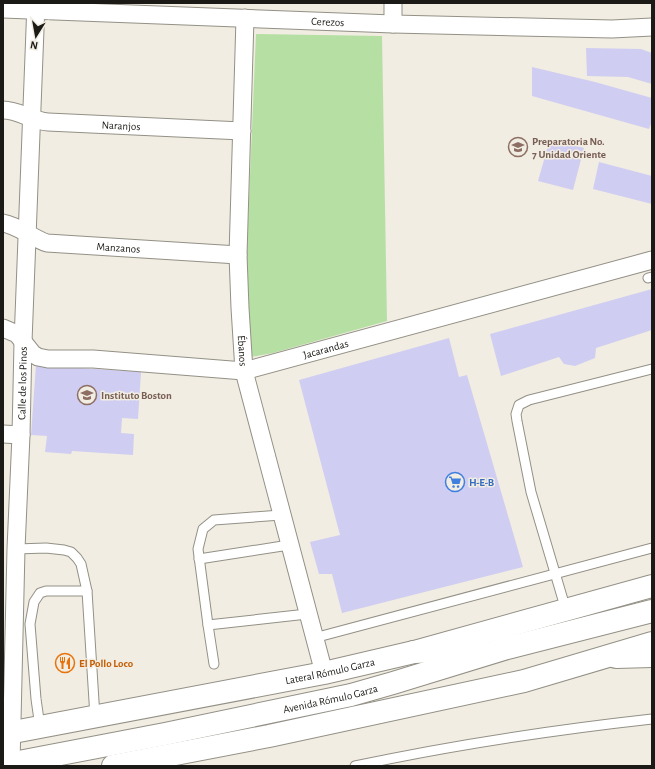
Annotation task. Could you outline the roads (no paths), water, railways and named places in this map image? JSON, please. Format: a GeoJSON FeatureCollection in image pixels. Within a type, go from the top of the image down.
{"type":"FeatureCollection","features":[{"type":"Feature","properties":{"kind":"main road","name":"Lateral Rómulo Garza"},"geometry":{"type":"LineString","coordinates":[[7,733],[324,674],[414,652],[652,586]]}},
{"type":"Feature","properties":{"kind":"main road","name":"Avenida Rómulo Garza"},"geometry":{"type":"LineString","coordinates":[[7,764],[188,730],[343,696],[393,683],[507,648],[652,611]]}},
{"type":"Feature","properties":{"kind":"main road","name":"Avenida Rómulo Garza"},"geometry":{"type":"LineString","coordinates":[[114,766],[269,736],[524,681],[652,643]]}},
{"type":"Feature","properties":{"kind":"main road"},"geometry":{"type":"LineString","coordinates":[[414,652],[507,648]]}},
{"type":"Feature","properties":{"kind":"main road"},"geometry":{"type":"LineString","coordinates":[[606,657],[652,656]]}},
{"type":"Feature","properties":{"kind":"street"},"geometry":{"type":"LineString","coordinates":[[393,3],[393,24]]}},
{"type":"Feature","properties":{"kind":"street","name":"Cerezos"},"geometry":{"type":"LineString","coordinates":[[3,9],[36,7],[393,24],[612,30],[652,27]]}},
{"type":"Feature","properties":{"kind":"street","name":"Calle de los Pinos"},"geometry":{"type":"LineString","coordinates":[[7,764],[9,548],[21,435],[23,342],[36,7]]}},
{"type":"Feature","properties":{"kind":"street","name":"Ébanos"},"geometry":{"type":"LineString","coordinates":[[245,18],[238,255],[244,371],[324,674]]}},
{"type":"Feature","properties":{"kind":"street","name":"Naranjos"},"geometry":{"type":"LineString","coordinates":[[3,110],[13,111],[32,119],[55,123],[242,131]]}},
{"type":"Feature","properties":{"kind":"street","name":"Manzanos"},"geometry":{"type":"LineString","coordinates":[[3,223],[11,224],[47,244],[238,255]]}},
{"type":"Feature","properties":{"kind":"street","name":"Jacarandas"},"geometry":{"type":"LineString","coordinates":[[3,328],[17,334],[33,354],[38,357],[48,359],[93,359],[244,371],[652,260]]}},
{"type":"Feature","properties":{"kind":"street"},"geometry":{"type":"LineString","coordinates":[[3,434],[21,435]]}},
{"type":"Feature","properties":{"kind":"lane"},"geometry":{"type":"LineString","coordinates":[[566,610],[531,492],[517,421],[517,408],[522,402],[652,369]]}},
{"type":"Feature","properties":{"kind":"lane"},"geometry":{"type":"LineString","coordinates":[[214,664],[198,549],[203,529],[214,520],[281,515]]}},
{"type":"Feature","properties":{"kind":"lane"},"geometry":{"type":"LineString","coordinates":[[199,559],[289,545]]}},
{"type":"Feature","properties":{"kind":"lane"},"geometry":{"type":"LineString","coordinates":[[9,548],[56,548],[71,552],[81,564],[87,591],[95,716]]}},
{"type":"Feature","properties":{"kind":"lane"},"geometry":{"type":"LineString","coordinates":[[314,638],[652,548]]}},
{"type":"Feature","properties":{"kind":"lane"},"geometry":{"type":"LineString","coordinates":[[40,727],[36,699],[30,624],[34,602],[40,593],[46,591],[87,591]]}},
{"type":"Feature","properties":{"kind":"lane"},"geometry":{"type":"LineString","coordinates":[[208,624],[307,614]]}},
{"type":"Feature","properties":{"kind":"lane"},"geometry":{"type":"LineString","coordinates":[[355,766],[568,728],[652,719]]}},
{"type":"Feature","properties":{"kind":"place","name":"Preparatoria No. 7 Unidad Oriente"},"geometry":{"type":"Point","coordinates":[518,147]}},
{"type":"Feature","properties":{"kind":"place","name":"Instituto Boston"},"geometry":{"type":"Point","coordinates":[87,395]}},
{"type":"Feature","properties":{"kind":"place","name":"H-E-B"},"geometry":{"type":"Point","coordinates":[455,482]}},
{"type":"Feature","properties":{"kind":"place","name":"El Pollo Loco"},"geometry":{"type":"Point","coordinates":[65,663]}}]}
